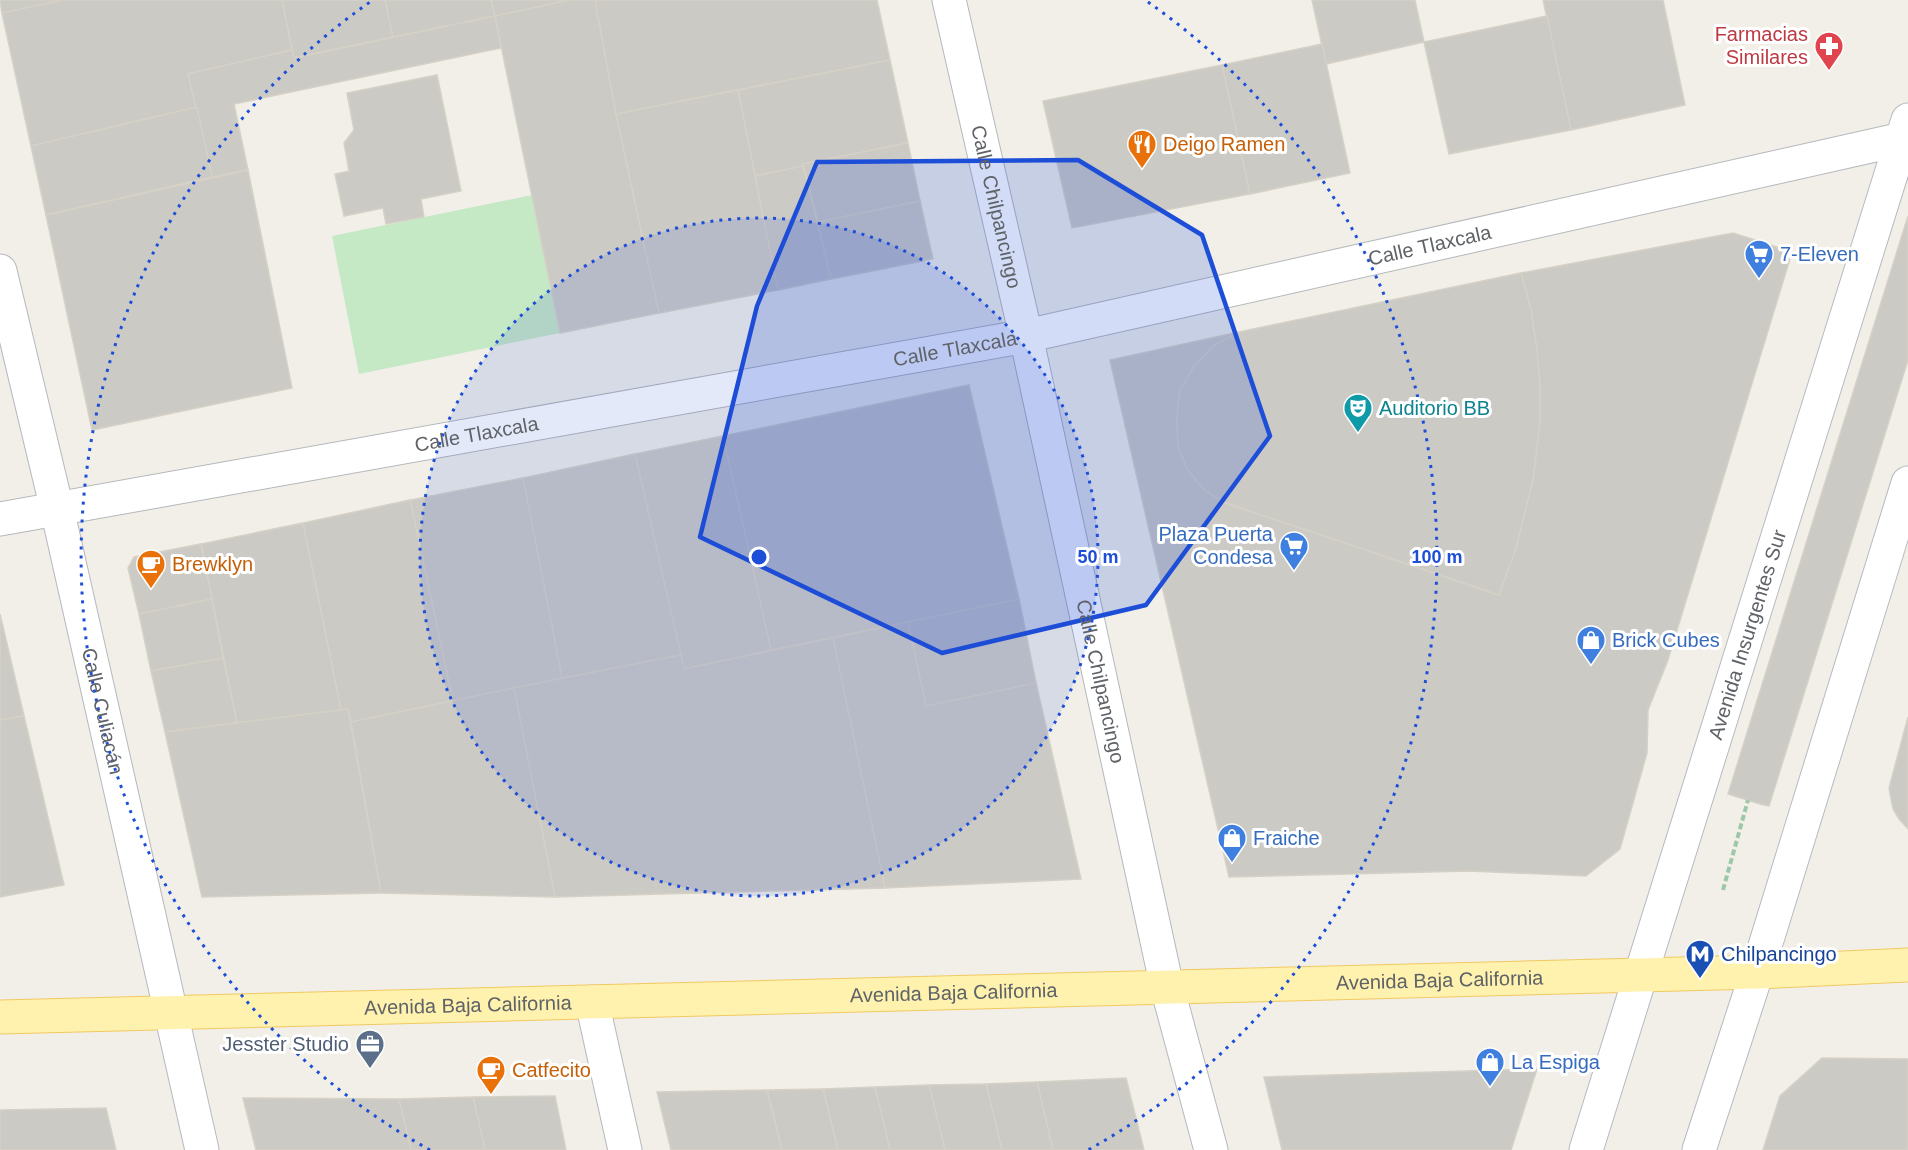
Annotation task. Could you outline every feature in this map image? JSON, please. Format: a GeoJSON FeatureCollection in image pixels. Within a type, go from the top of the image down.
{"type":"FeatureCollection","features":[{"type":"Feature","properties":{"kind":"main road","name":"Avenida Baja California"},"geometry":{"type":"LineString","coordinates":[[0,1017],[1757,972],[1908,965]]}},
{"type":"Feature","properties":{"kind":"street","name":"Calle Chilpancingo"},"geometry":{"type":"LineString","coordinates":[[949,0],[1026,336],[1167,987],[1211,1150]]}},
{"type":"Feature","properties":{"kind":"street","name":"Calle Tlaxcala"},"geometry":{"type":"LineString","coordinates":[[0,519],[1026,336],[1905,130]]}},
{"type":"Feature","properties":{"kind":"street","name":"Avenida Insurgentes Sur"},"geometry":{"type":"LineString","coordinates":[[1586,1150],[1905,130]]}},
{"type":"Feature","properties":{"kind":"street","name":"Calle Culiacán"},"geometry":{"type":"LineString","coordinates":[[0,271],[57,509],[202,1150]]}},
{"type":"Feature","properties":{"kind":"street"},"geometry":{"type":"LineString","coordinates":[[1699,1150],[1757,972],[1908,483]]}},
{"type":"Feature","properties":{"kind":"street"},"geometry":{"type":"LineString","coordinates":[[592,1002],[625,1150]]}},
{"type":"Feature","properties":{"kind":"path"},"geometry":{"type":"LineString","coordinates":[[1723,890],[1748,801]]}},
{"type":"Feature","properties":{"kind":"highlighted area"},"geometry":{"type":"Polygon","coordinates":[[[1078,160],[1202,235],[1270,436],[1146,605],[942,653],[700,537],[757,306],[817,162],[1078,160]]]}},
{"type":"Feature","properties":{"kind":"green space"},"geometry":{"type":"Polygon","coordinates":[[[532,195],[560,333],[359,374],[332,236],[532,195]]]}},
{"type":"Feature","properties":{"kind":"building"},"geometry":{"type":"Polygon","coordinates":[[[0,0],[63,0],[2,13],[0,0]]]}},
{"type":"Feature","properties":{"kind":"building"},"geometry":{"type":"Polygon","coordinates":[[[63,0],[282,0],[292,50],[188,74],[197,107],[31,146],[2,13],[63,0]]]}},
{"type":"Feature","properties":{"kind":"building"},"geometry":{"type":"Polygon","coordinates":[[[282,0],[385,0],[393,37],[294,58],[282,0]]]}},
{"type":"Feature","properties":{"kind":"building"},"geometry":{"type":"Polygon","coordinates":[[[385,0],[491,0],[495,16],[393,37],[385,0]]]}},
{"type":"Feature","properties":{"kind":"building"},"geometry":{"type":"Polygon","coordinates":[[[491,0],[570,0],[495,16],[491,0]]]}},
{"type":"Feature","properties":{"kind":"building"},"geometry":{"type":"Polygon","coordinates":[[[570,0],[595,0],[616,114],[659,313],[560,333],[495,16],[570,0]]]}},
{"type":"Feature","properties":{"kind":"building"},"geometry":{"type":"Polygon","coordinates":[[[595,0],[877,0],[890,60],[616,114],[595,0]]]}},
{"type":"Feature","properties":{"kind":"building"},"geometry":{"type":"Polygon","coordinates":[[[1312,0],[1415,0],[1424,42],[1326,64],[1312,0]]]}},
{"type":"Feature","properties":{"kind":"building"},"geometry":{"type":"Polygon","coordinates":[[[1543,0],[1663,0],[1685,105],[1571,130],[1543,0]]]}},
{"type":"Feature","properties":{"kind":"building"},"geometry":{"type":"Polygon","coordinates":[[[495,16],[501,48],[234,104],[248,170],[212,177],[188,74],[292,50],[294,58],[495,16]]]}},
{"type":"Feature","properties":{"kind":"building"},"geometry":{"type":"Polygon","coordinates":[[[1547,16],[1571,130],[1449,154],[1424,42],[1547,16]]]}},
{"type":"Feature","properties":{"kind":"building"},"geometry":{"type":"Polygon","coordinates":[[[1322,44],[1350,173],[1250,194],[1222,65],[1322,44]]]}},
{"type":"Feature","properties":{"kind":"building"},"geometry":{"type":"Polygon","coordinates":[[[890,60],[908,143],[755,176],[738,90],[890,60]]]}},
{"type":"Feature","properties":{"kind":"building"},"geometry":{"type":"Polygon","coordinates":[[[1222,65],[1250,194],[1072,228],[1043,101],[1222,65]]]}},
{"type":"Feature","properties":{"kind":"building"},"geometry":{"type":"Polygon","coordinates":[[[437,75],[461,191],[421,199],[424,217],[386,224],[383,208],[344,216],[335,174],[349,171],[344,143],[354,130],[347,93],[437,75]]]}},
{"type":"Feature","properties":{"kind":"building"},"geometry":{"type":"Polygon","coordinates":[[[738,90],[778,290],[659,313],[616,114],[738,90]]]}},
{"type":"Feature","properties":{"kind":"building"},"geometry":{"type":"Polygon","coordinates":[[[197,107],[212,177],[46,215],[31,146],[197,107]]]}},
{"type":"Feature","properties":{"kind":"building"},"geometry":{"type":"Polygon","coordinates":[[[908,143],[920,201],[818,222],[803,164],[908,143]]]}},
{"type":"Feature","properties":{"kind":"building"},"geometry":{"type":"Polygon","coordinates":[[[803,166],[831,279],[778,290],[755,176],[803,166]]]}},
{"type":"Feature","properties":{"kind":"building"},"geometry":{"type":"Polygon","coordinates":[[[248,170],[292,388],[92,430],[46,215],[248,170]]]}},
{"type":"Feature","properties":{"kind":"building"},"geometry":{"type":"Polygon","coordinates":[[[920,201],[933,259],[831,279],[818,222],[920,201]]]}},
{"type":"Feature","properties":{"kind":"building"},"geometry":{"type":"Polygon","coordinates":[[[1908,216],[1908,360],[1769,806],[1760,804],[1728,794],[1908,216]]]}},
{"type":"Feature","properties":{"kind":"building","name":"Plaza Puerta Condesa"},"geometry":{"type":"Polygon","coordinates":[[[1733,233],[1792,252],[1668,660],[1648,710],[1647,753],[1620,849],[1586,876],[1469,871],[1229,877],[1110,360],[1239,332],[1213,346],[1193,368],[1179,393],[1178,446],[1187,469],[1204,490],[1226,503],[1499,595],[1516,548],[1533,479],[1540,422],[1537,351],[1531,309],[1521,273],[1733,233]]]}},
{"type":"Feature","properties":{"kind":"building","name":"Auditorio BB"},"geometry":{"type":"Polygon","coordinates":[[[1521,273],[1531,309],[1537,351],[1540,422],[1533,479],[1516,548],[1499,595],[1226,503],[1204,490],[1187,469],[1178,446],[1179,393],[1193,368],[1213,346],[1239,332],[1521,273]]]}},
{"type":"Feature","properties":{"kind":"building"},"geometry":{"type":"Polygon","coordinates":[[[969,385],[1019,599],[771,650],[723,436],[969,385]]]}},
{"type":"Feature","properties":{"kind":"building"},"geometry":{"type":"Polygon","coordinates":[[[723,436],[771,650],[684,669],[635,454],[723,436]]]}},
{"type":"Feature","properties":{"kind":"building"},"geometry":{"type":"Polygon","coordinates":[[[635,454],[681,655],[562,678],[523,478],[635,454]]]}},
{"type":"Feature","properties":{"kind":"building"},"geometry":{"type":"Polygon","coordinates":[[[523,478],[562,678],[453,701],[410,500],[523,478]]]}},
{"type":"Feature","properties":{"kind":"building"},"geometry":{"type":"Polygon","coordinates":[[[410,500],[453,701],[351,722],[348,709],[341,710],[303,523],[410,500]]]}},
{"type":"Feature","properties":{"kind":"building"},"geometry":{"type":"Polygon","coordinates":[[[303,523],[341,710],[237,723],[201,544],[303,523]]]}},
{"type":"Feature","properties":{"kind":"building"},"geometry":{"type":"Polygon","coordinates":[[[201,544],[212,599],[139,614],[128,568],[134,557],[201,544]]]}},
{"type":"Feature","properties":{"kind":"building"},"geometry":{"type":"Polygon","coordinates":[[[212,599],[223,658],[151,671],[139,614],[212,599]]]}},
{"type":"Feature","properties":{"kind":"building"},"geometry":{"type":"Polygon","coordinates":[[[1019,599],[1036,683],[926,706],[908,622],[1019,599]]]}},
{"type":"Feature","properties":{"kind":"building"},"geometry":{"type":"Polygon","coordinates":[[[0,614],[24,716],[0,720],[0,614]]]}},
{"type":"Feature","properties":{"kind":"building"},"geometry":{"type":"Polygon","coordinates":[[[908,622],[926,706],[1036,683],[1081,879],[885,888],[833,638],[908,622]]]}},
{"type":"Feature","properties":{"kind":"building"},"geometry":{"type":"Polygon","coordinates":[[[833,638],[885,888],[555,897],[514,688],[681,655],[684,669],[833,638]]]}},
{"type":"Feature","properties":{"kind":"building"},"geometry":{"type":"Polygon","coordinates":[[[223,658],[237,723],[165,732],[151,671],[223,658]]]}},
{"type":"Feature","properties":{"kind":"building"},"geometry":{"type":"Polygon","coordinates":[[[514,688],[555,897],[381,893],[351,722],[514,688]]]}},
{"type":"Feature","properties":{"kind":"building"},"geometry":{"type":"Polygon","coordinates":[[[348,709],[381,893],[202,897],[165,732],[348,709]]]}},
{"type":"Feature","properties":{"kind":"building"},"geometry":{"type":"Polygon","coordinates":[[[24,716],[64,885],[0,897],[0,720],[24,716]]]}},
{"type":"Feature","properties":{"kind":"building"},"geometry":{"type":"Polygon","coordinates":[[[1908,717],[1908,829],[1893,809],[1889,788],[1908,717]]]}},
{"type":"Feature","properties":{"kind":"building"},"geometry":{"type":"Polygon","coordinates":[[[1822,1058],[1908,1059],[1908,1150],[1763,1150],[1780,1096],[1822,1058]]]}},
{"type":"Feature","properties":{"kind":"building"},"geometry":{"type":"Polygon","coordinates":[[[1537,1069],[1511,1150],[1282,1150],[1264,1077],[1537,1069]]]}},
{"type":"Feature","properties":{"kind":"building"},"geometry":{"type":"Polygon","coordinates":[[[1126,1078],[1144,1150],[1053,1150],[1037,1082],[1126,1078]]]}},
{"type":"Feature","properties":{"kind":"building"},"geometry":{"type":"Polygon","coordinates":[[[1037,1082],[1053,1150],[1002,1150],[986,1084],[1037,1082]]]}},
{"type":"Feature","properties":{"kind":"building"},"geometry":{"type":"Polygon","coordinates":[[[986,1084],[1002,1150],[945,1150],[929,1085],[986,1084]]]}},
{"type":"Feature","properties":{"kind":"building"},"geometry":{"type":"Polygon","coordinates":[[[929,1085],[945,1150],[890,1150],[875,1087],[929,1085]]]}},
{"type":"Feature","properties":{"kind":"building"},"geometry":{"type":"Polygon","coordinates":[[[875,1087],[890,1150],[838,1150],[823,1089],[875,1087]]]}},
{"type":"Feature","properties":{"kind":"building"},"geometry":{"type":"Polygon","coordinates":[[[823,1089],[838,1150],[782,1150],[767,1090],[823,1089]]]}},
{"type":"Feature","properties":{"kind":"building"},"geometry":{"type":"Polygon","coordinates":[[[767,1090],[782,1150],[671,1150],[657,1092],[767,1090]]]}},
{"type":"Feature","properties":{"kind":"building"},"geometry":{"type":"Polygon","coordinates":[[[555,1096],[566,1150],[485,1150],[473,1097],[555,1096]]]}},
{"type":"Feature","properties":{"kind":"building"},"geometry":{"type":"Polygon","coordinates":[[[473,1097],[485,1150],[411,1150],[399,1099],[473,1097]]]}},
{"type":"Feature","properties":{"kind":"building"},"geometry":{"type":"Polygon","coordinates":[[[243,1098],[399,1099],[411,1150],[256,1150],[243,1098]]]}},
{"type":"Feature","properties":{"kind":"building"},"geometry":{"type":"Polygon","coordinates":[[[106,1108],[116,1150],[0,1150],[0,1110],[106,1108]]]}},
{"type":"Feature","properties":{"kind":"place","name":"Farmacias Similares"},"geometry":{"type":"Point","coordinates":[1829,72]}},
{"type":"Feature","properties":{"kind":"place","name":"Deigo Ramen"},"geometry":{"type":"Point","coordinates":[1142,170]}},
{"type":"Feature","properties":{"kind":"place","name":"7-Eleven"},"geometry":{"type":"Point","coordinates":[1759,280]}},
{"type":"Feature","properties":{"kind":"place","name":"Auditorio BB"},"geometry":{"type":"Point","coordinates":[1358,434]}},
{"type":"Feature","properties":{"kind":"place","name":"Plaza Puerta Condesa"},"geometry":{"type":"Point","coordinates":[1294,572]}},
{"type":"Feature","properties":{"kind":"place","name":"Brewklyn"},"geometry":{"type":"Point","coordinates":[151,590]}},
{"type":"Feature","properties":{"kind":"place","name":"Brick Cubes"},"geometry":{"type":"Point","coordinates":[1591,666]}},
{"type":"Feature","properties":{"kind":"place","name":"Fraiche"},"geometry":{"type":"Point","coordinates":[1232,864]}},
{"type":"Feature","properties":{"kind":"place","name":"Chilpancingo"},"geometry":{"type":"Point","coordinates":[1700,980]}},
{"type":"Feature","properties":{"kind":"place","name":"Jesster Studio"},"geometry":{"type":"Point","coordinates":[370,1070]}},
{"type":"Feature","properties":{"kind":"place","name":"La Espiga"},"geometry":{"type":"Point","coordinates":[1490,1088]}},
{"type":"Feature","properties":{"kind":"place","name":"Catfecito"},"geometry":{"type":"Point","coordinates":[491,1096]}}]}
